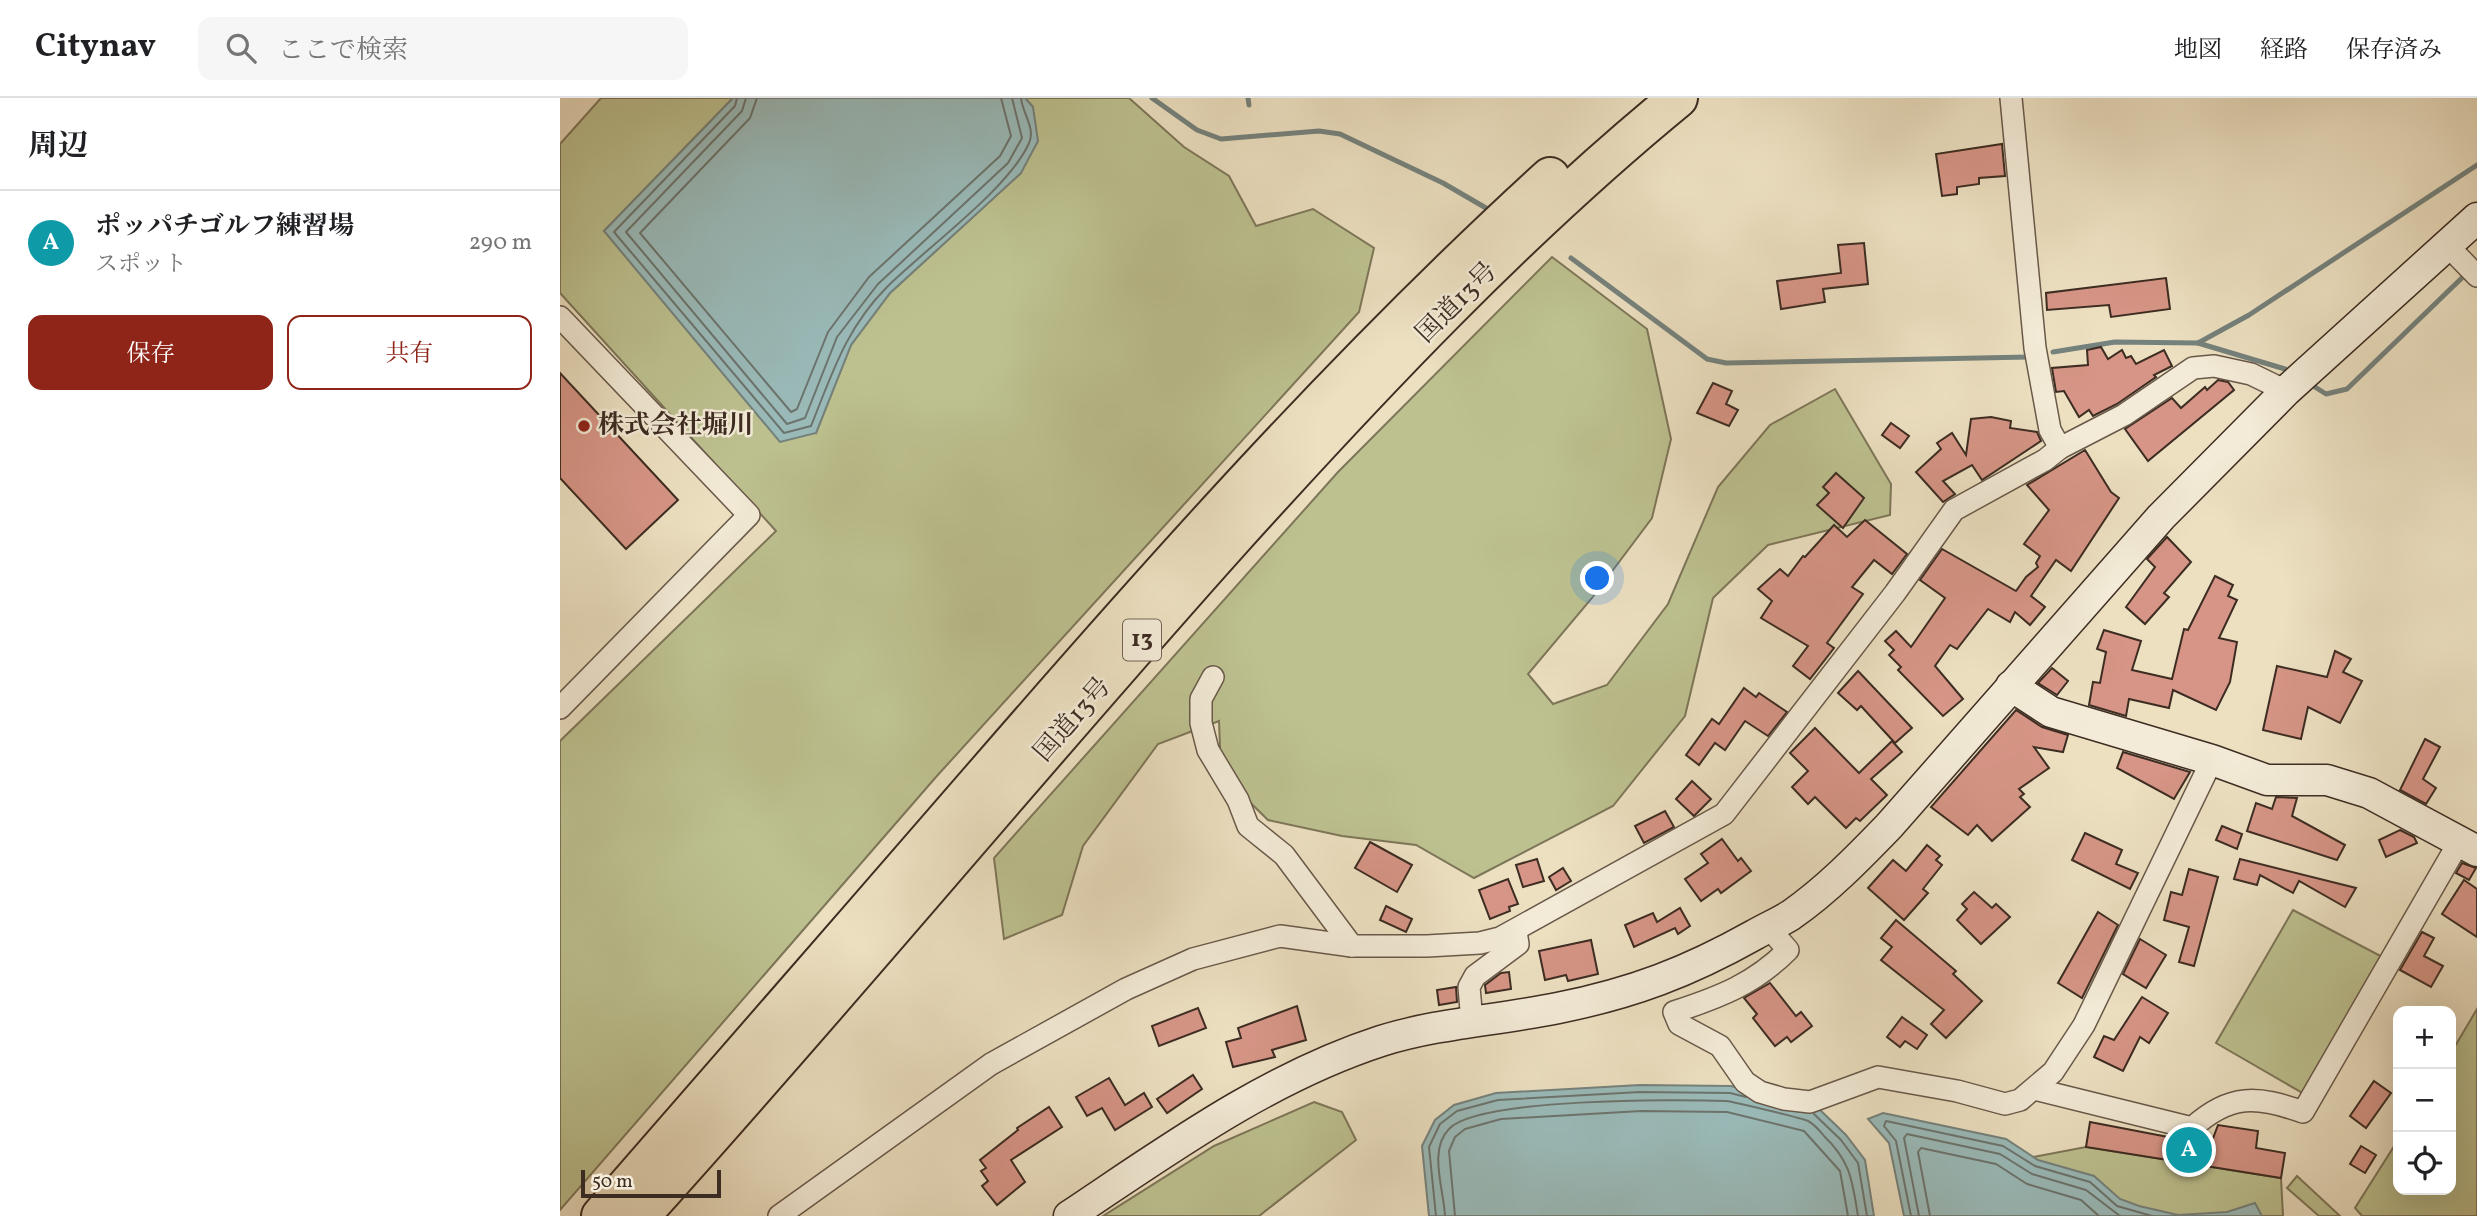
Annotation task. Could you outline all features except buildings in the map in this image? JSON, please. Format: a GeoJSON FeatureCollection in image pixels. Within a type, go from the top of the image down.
{"type":"FeatureCollection","features":[{"type":"Feature","properties":{"kind":"highway","name":"国道13号"},"geometry":{"type":"LineString","coordinates":[[601,1216],[1129,609],[1309,411],[1481,240],[1636,98]]}},
{"type":"Feature","properties":{"kind":"highway","name":"国道13号"},"geometry":{"type":"LineString","coordinates":[[640,1216],[1142,639],[1332,429],[1495,264],[1678,98]]}},
{"type":"Feature","properties":{"kind":"street"},"geometry":{"type":"LineString","coordinates":[[2011,98],[2035,348],[2050,430],[2060,448]]}},
{"type":"Feature","properties":{"kind":"street"},"geometry":{"type":"LineString","coordinates":[[1069,1216],[1197,1130],[1304,1072],[1382,1041],[1472,1022],[1557,1009],[1641,989],[1706,962],[1791,915],[1846,870],[1889,826],[2161,517],[2286,391],[2464,264],[2477,218]]}},
{"type":"Feature","properties":{"kind":"street"},"geometry":{"type":"LineString","coordinates":[[560,317],[748,515],[560,708]]}},
{"type":"Feature","properties":{"kind":"street"},"geometry":{"type":"LineString","coordinates":[[779,1216],[991,1064],[1126,989],[1193,959],[1280,936],[1352,946],[1480,943],[1516,932],[1573,896],[1657,854],[1724,814],[1895,593],[1954,510],[2015,478],[2060,448],[2124,415],[2193,368],[2214,366],[2251,374],[2286,391]]}},
{"type":"Feature","properties":{"kind":"street"},"geometry":{"type":"LineString","coordinates":[[1213,677],[1201,699],[1201,723],[1208,750],[1238,800],[1248,827],[1284,855],[1352,946]]}},
{"type":"Feature","properties":{"kind":"street"},"geometry":{"type":"LineString","coordinates":[[2011,687],[2051,712],[2212,760],[2267,780],[2328,780],[2369,793],[2468,847],[2303,1112],[2252,1098],[2230,1103],[2192,1128],[2034,1089]]}},
{"type":"Feature","properties":{"kind":"street"},"geometry":{"type":"LineString","coordinates":[[1768,927],[1788,950],[1773,965],[1748,984],[1674,1012],[1679,1024],[1720,1046],[1745,1082],[1760,1092],[1810,1102],[1878,1077],[1957,1091],[2005,1104],[2020,1100],[2053,1072],[2084,1025],[2212,760]]}},
{"type":"Feature","properties":{"kind":"street"},"geometry":{"type":"LineString","coordinates":[[1472,1022],[1469,987],[1475,976],[1518,944],[1516,932]]}},
{"type":"Feature","properties":{"kind":"green space"},"geometry":{"type":"Polygon","coordinates":[[[601,98],[733,98],[604,231],[816,433],[851,345],[890,293],[1021,173],[1033,107],[1025,98],[1129,98],[1184,147],[1229,176],[1256,226],[1313,209],[1374,248],[1359,312],[936,777],[560,1210],[560,741],[776,531],[560,293],[560,144],[601,98]]]}},
{"type":"Feature","properties":{"kind":"green space"},"geometry":{"type":"Polygon","coordinates":[[[1552,257],[1647,329],[1671,439],[1652,518],[1592,598],[1528,674],[1553,704],[1607,685],[1668,604],[1718,487],[1770,425],[1835,389],[1891,484],[1890,515],[1768,545],[1713,598],[1685,716],[1613,806],[1474,878],[1416,845],[1342,836],[1268,820],[1221,774],[1219,721],[1158,744],[1083,846],[1062,915],[1004,939],[994,858],[1338,472],[1552,257]]]}},
{"type":"Feature","properties":{"kind":"green space"},"geometry":{"type":"Polygon","coordinates":[[[2293,910],[2390,961],[2311,1098],[2216,1043],[2293,910]]]}},
{"type":"Feature","properties":{"kind":"green space"},"geometry":{"type":"Polygon","coordinates":[[[2477,1009],[2477,1216],[2362,1216],[2355,1208],[2393,1148],[2393,1195],[2456,1195],[2456,1045],[2477,1009]]]}},
{"type":"Feature","properties":{"kind":"green space"},"geometry":{"type":"Polygon","coordinates":[[[1314,1102],[1342,1112],[1356,1140],[1259,1216],[1103,1216],[1214,1146],[1314,1102]]]}},
{"type":"Feature","properties":{"kind":"green space"},"geometry":{"type":"Polygon","coordinates":[[[2086,1147],[2281,1178],[2283,1216],[1985,1216],[1996,1164],[2086,1147]]]}},
{"type":"Feature","properties":{"kind":"green space"},"geometry":{"type":"Polygon","coordinates":[[[2297,1176],[2340,1216],[2319,1216],[2287,1188],[2297,1176]]]}},
{"type":"Feature","properties":{"kind":"water"},"geometry":{"type":"Polygon","coordinates":[[[733,98],[1025,98],[1033,107],[1038,141],[1021,173],[890,293],[851,345],[816,433],[780,442],[604,231],[733,98]]]}},
{"type":"Feature","properties":{"kind":"water"},"geometry":{"type":"Polygon","coordinates":[[[1640,1085],[1731,1086],[1817,1107],[1846,1135],[1865,1160],[1874,1216],[1429,1216],[1422,1146],[1435,1120],[1454,1105],[1496,1093],[1640,1085]]]}},
{"type":"Feature","properties":{"kind":"water"},"geometry":{"type":"Polygon","coordinates":[[[1883,1113],[2006,1139],[2038,1160],[2094,1176],[2120,1199],[2139,1206],[2178,1215],[2227,1212],[2255,1203],[2262,1216],[1904,1216],[1889,1143],[1868,1119],[1883,1113]]]}},
{"type":"Feature","properties":{"kind":"waterway"},"geometry":{"type":"LineString","coordinates":[[1152,98],[1197,130],[1221,139],[1319,131],[1340,134],[1443,183],[1486,208]]}},
{"type":"Feature","properties":{"kind":"waterway"},"geometry":{"type":"LineString","coordinates":[[1248,98],[1249,105]]}},
{"type":"Feature","properties":{"kind":"waterway"},"geometry":{"type":"LineString","coordinates":[[2198,343],[2249,315],[2477,165]]}},
{"type":"Feature","properties":{"kind":"waterway"},"geometry":{"type":"LineString","coordinates":[[1571,258],[1707,359],[1726,363],[2029,357]]}},
{"type":"Feature","properties":{"kind":"waterway"},"geometry":{"type":"LineString","coordinates":[[2315,387],[2326,394],[2347,389],[2468,272]]}},
{"type":"Feature","properties":{"kind":"waterway"},"geometry":{"type":"LineString","coordinates":[[2053,352],[2115,342],[2198,343],[2285,369]]}},
{"type":"Feature","properties":{"kind":"place","name":"株式会社堀川"},"geometry":{"type":"Point","coordinates":[584,426]}},
{"type":"Feature","properties":{"kind":"place","name":"ポッパチゴルフ練習場"},"geometry":{"type":"Point","coordinates":[2189,1150]}}]}
